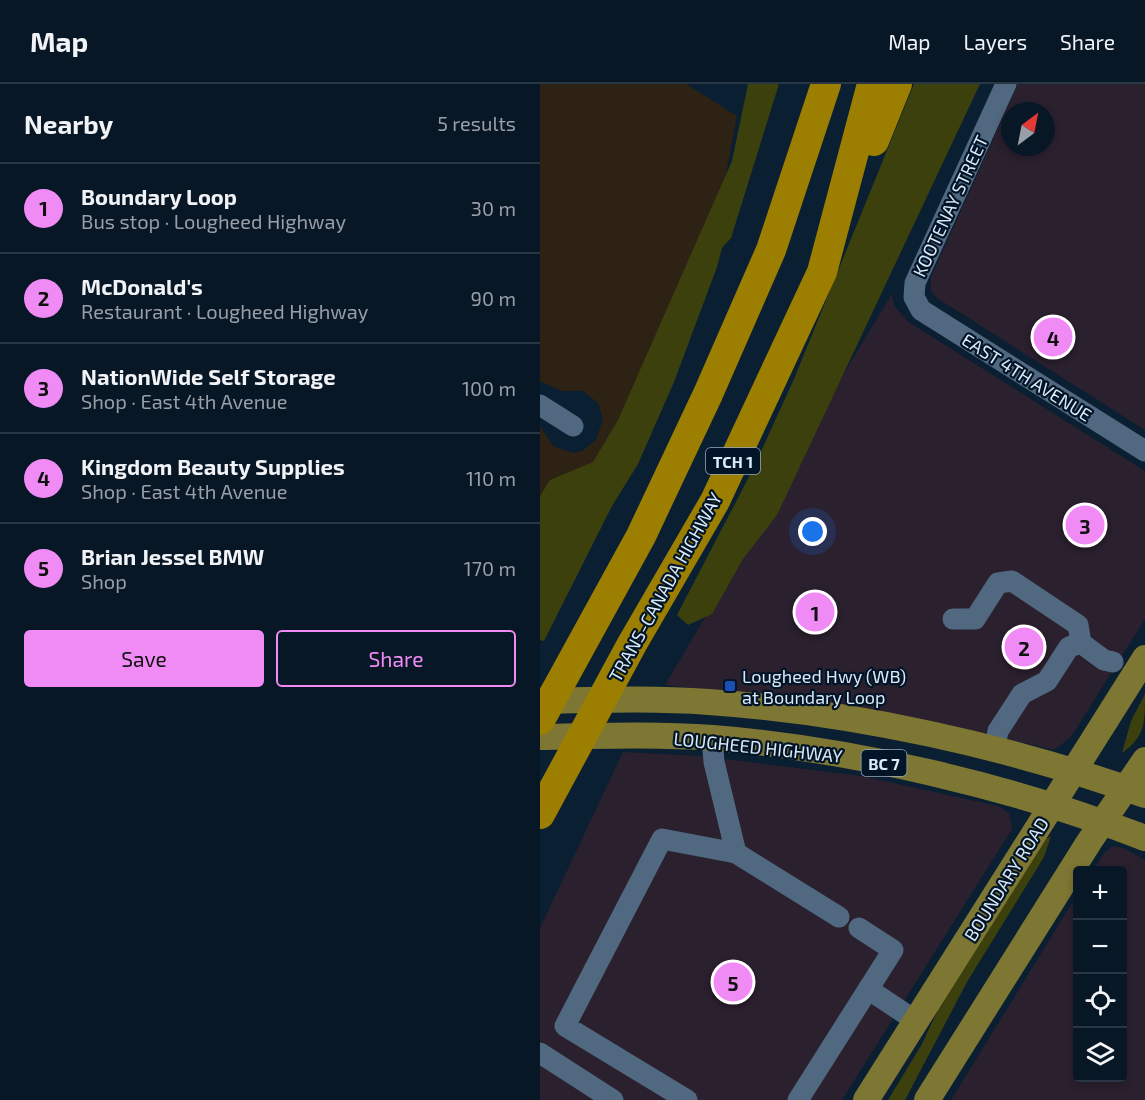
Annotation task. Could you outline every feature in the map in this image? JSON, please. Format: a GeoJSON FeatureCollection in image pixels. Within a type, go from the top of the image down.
{"type":"FeatureCollection","features":[{"type":"Feature","properties":{"kind":"highway"},"geometry":{"type":"LineString","coordinates":[[771,250],[809,84]]}},
{"type":"Feature","properties":{"kind":"highway","name":"TCH 1"},"geometry":{"type":"LineString","coordinates":[[540,720],[641,536],[708,394],[771,250],[826,84]]}},
{"type":"Feature","properties":{"kind":"highway","name":"TRANS-CANADA HIGHWAY"},"geometry":{"type":"LineString","coordinates":[[545,805],[632,644],[715,501],[822,272],[872,84]]}},
{"type":"Feature","properties":{"kind":"highway"},"geometry":{"type":"LineString","coordinates":[[822,272],[897,84]]}},
{"type":"Feature","properties":{"kind":"main road","name":"BOUNDARY ROAD"},"geometry":{"type":"LineString","coordinates":[[866,1100],[1145,658]]}},
{"type":"Feature","properties":{"kind":"main road","name":"LOUGHEED HIGHWAY"},"geometry":{"type":"LineString","coordinates":[[540,701],[636,699],[710,702],[837,717],[994,751],[1135,792]]}},
{"type":"Feature","properties":{"kind":"main road","name":"LOUGHEED HIGHWAY"},"geometry":{"type":"LineString","coordinates":[[540,737],[618,735],[712,738],[792,747],[892,765],[1051,807],[1145,838]]}},
{"type":"Feature","properties":{"kind":"main road"},"geometry":{"type":"LineString","coordinates":[[927,1100],[1102,824],[1135,792],[1145,760]]}},
{"type":"Feature","properties":{"kind":"street","name":"KOOTENAY STREET"},"geometry":{"type":"LineString","coordinates":[[914,297],[915,283],[1006,84]]}},
{"type":"Feature","properties":{"kind":"street","name":"EAST 4TH AVENUE"},"geometry":{"type":"LineString","coordinates":[[914,297],[921,310],[1145,451]]}},
{"type":"Feature","properties":{"kind":"street"},"geometry":{"type":"LineString","coordinates":[[540,405],[573,426]]}},
{"type":"Feature","properties":{"kind":"street"},"geometry":{"type":"LineString","coordinates":[[953,619],[975,619],[998,583],[1012,581],[1078,625],[1080,643],[1104,660],[1113,662]]}},
{"type":"Feature","properties":{"kind":"street"},"geometry":{"type":"LineString","coordinates":[[994,751],[998,731],[1022,694],[1047,681],[1069,647],[1080,643]]}},
{"type":"Feature","properties":{"kind":"street"},"geometry":{"type":"LineString","coordinates":[[712,738],[714,762],[736,853]]}},
{"type":"Feature","properties":{"kind":"street"},"geometry":{"type":"LineString","coordinates":[[687,1100],[565,1026],[662,838],[736,853],[839,917]]}},
{"type":"Feature","properties":{"kind":"street"},"geometry":{"type":"LineString","coordinates":[[798,1100],[893,950],[859,928]]}},
{"type":"Feature","properties":{"kind":"street"},"geometry":{"type":"LineString","coordinates":[[868,989],[916,1021]]}},
{"type":"Feature","properties":{"kind":"street"},"geometry":{"type":"LineString","coordinates":[[540,1053],[613,1100]]}},
{"type":"Feature","properties":{"kind":"shaded area"},"geometry":{"type":"Polygon","coordinates":[[[540,84],[686,84],[737,116],[720,205],[636,429],[540,581],[540,426],[553,446],[573,453],[582,451],[596,440],[603,419],[598,403],[583,391],[561,391],[540,381],[540,84]]]}},
{"type":"Feature","properties":{"kind":"shaded area"},"geometry":{"type":"Polygon","coordinates":[[[1018,84],[1145,84],[1145,430],[937,298],[931,291],[931,277],[1001,122],[1001,156],[1055,156],[1055,102],[1010,102],[1018,84]]]}},
{"type":"Feature","properties":{"kind":"shaded area"},"geometry":{"type":"Polygon","coordinates":[[[892,294],[894,305],[907,321],[1145,471],[1145,619],[1071,737],[1054,750],[927,720],[845,705],[665,685],[775,499],[829,398],[892,294]]]}},
{"type":"Feature","properties":{"kind":"shaded area"},"geometry":{"type":"Polygon","coordinates":[[[623,752],[700,756],[861,776],[998,806],[1009,813],[1012,829],[842,1100],[540,1100],[540,928],[623,752]]]}},
{"type":"Feature","properties":{"kind":"shaded area"},"geometry":{"type":"Polygon","coordinates":[[[1113,846],[1123,848],[1145,860],[1145,1100],[951,1100],[1073,902],[1073,1082],[1127,1082],[1127,866],[1096,866],[1104,853],[1113,846]]]}},
{"type":"Feature","properties":{"kind":"green space"},"geometry":{"type":"Polygon","coordinates":[[[748,84],[779,84],[731,238],[722,248],[674,382],[638,464],[612,506],[544,641],[540,640],[540,496],[550,480],[593,462],[618,420],[732,161],[748,84]]]}},
{"type":"Feature","properties":{"kind":"green space"},"geometry":{"type":"Polygon","coordinates":[[[914,84],[980,84],[777,515],[743,559],[712,614],[688,625],[677,615],[753,469],[794,379],[914,84]]]}},
{"type":"Feature","properties":{"kind":"green space"},"geometry":{"type":"Polygon","coordinates":[[[1145,694],[1142,728],[1135,741],[1122,753],[1131,721],[1145,694]]]}},
{"type":"Feature","properties":{"kind":"green space"},"geometry":{"type":"Polygon","coordinates":[[[1051,836],[1044,857],[967,982],[905,1100],[888,1100],[922,1044],[943,999],[1046,839],[1051,836]]]}},
{"type":"Feature","properties":{"kind":"place","name":"Kingdom Beauty Supplies"},"geometry":{"type":"Point","coordinates":[1053,337]}},
{"type":"Feature","properties":{"kind":"place","name":"NationWide Self Storage"},"geometry":{"type":"Point","coordinates":[1085,525]}},
{"type":"Feature","properties":{"kind":"place","name":"Boundary Loop"},"geometry":{"type":"Point","coordinates":[815,612]}},
{"type":"Feature","properties":{"kind":"place","name":"McDonald's"},"geometry":{"type":"Point","coordinates":[1024,647]}},
{"type":"Feature","properties":{"kind":"place","name":"Lougheed Hwy (WB) at Boundary Loop"},"geometry":{"type":"Point","coordinates":[730,686]}},
{"type":"Feature","properties":{"kind":"place","name":"Brian Jessel BMW"},"geometry":{"type":"Point","coordinates":[733,982]}}]}
